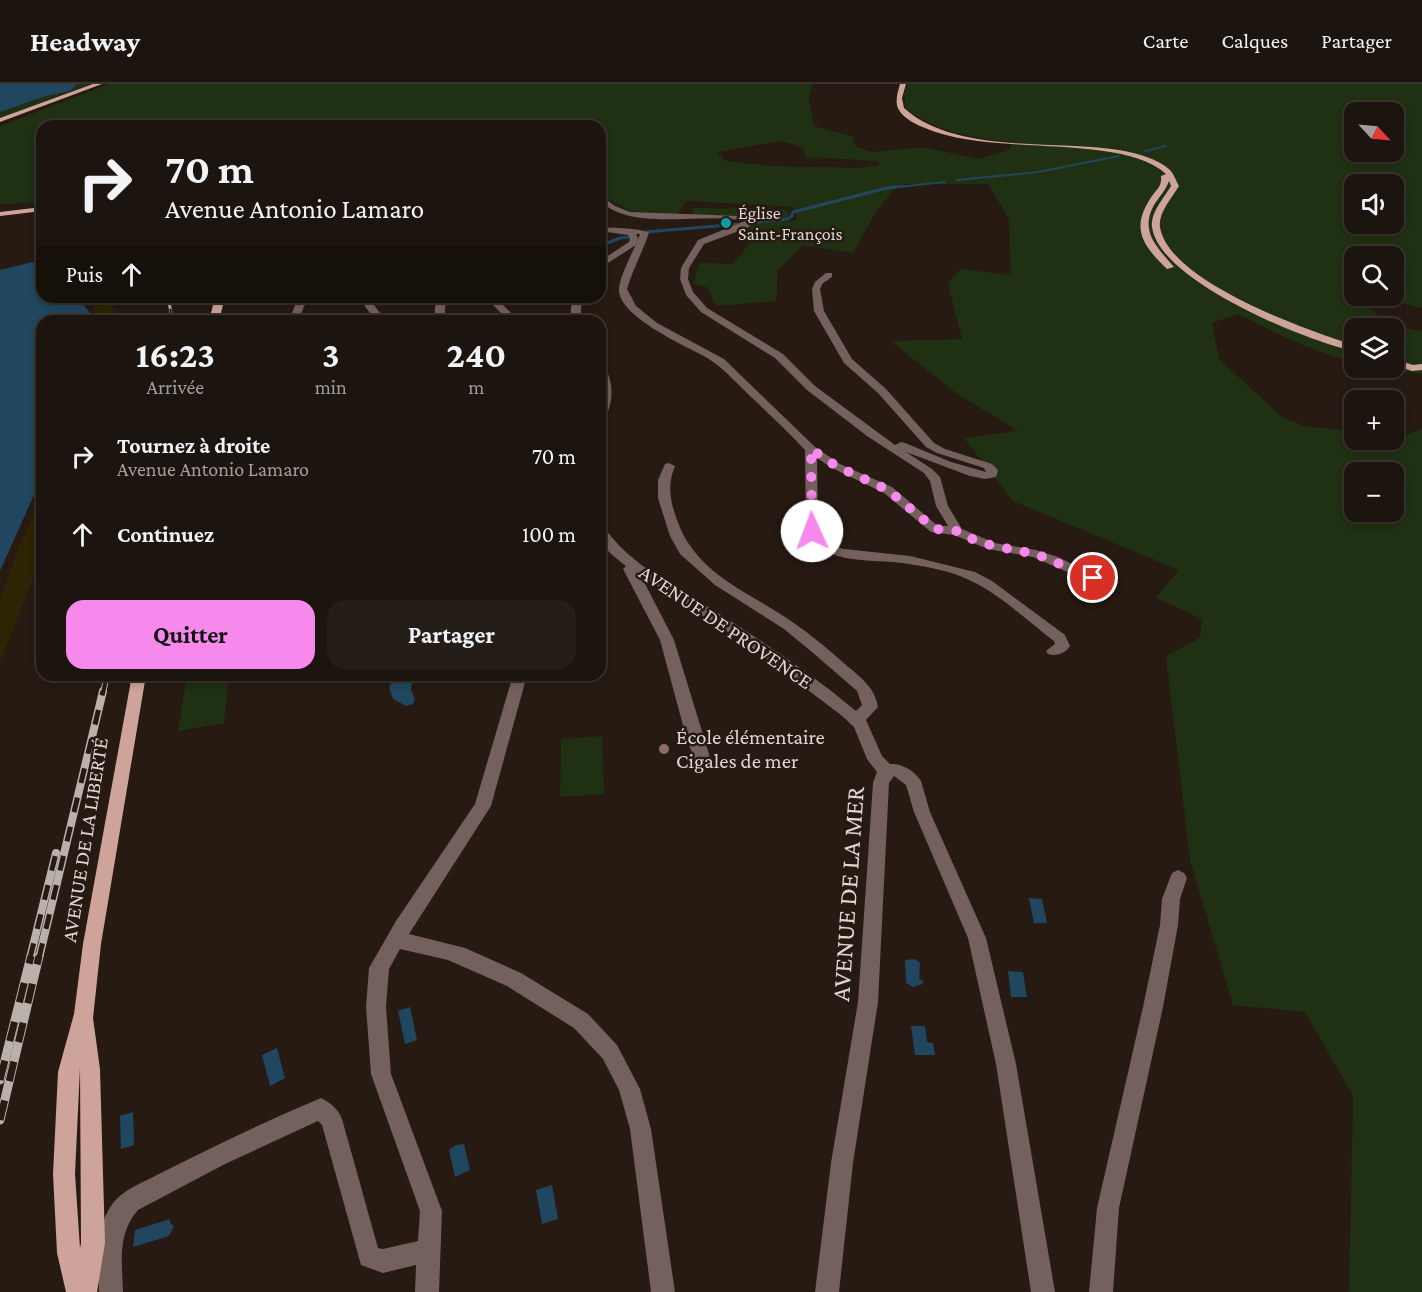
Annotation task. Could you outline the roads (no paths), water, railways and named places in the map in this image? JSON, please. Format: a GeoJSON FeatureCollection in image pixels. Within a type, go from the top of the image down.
{"type":"FeatureCollection","features":[{"type":"Feature","properties":{"kind":"main road"},"geometry":{"type":"LineString","coordinates":[[0,120],[99,84]]}},
{"type":"Feature","properties":{"kind":"main road"},"geometry":{"type":"LineString","coordinates":[[903,84],[901,109],[912,118],[934,129],[959,136],[1013,144],[1082,147],[1112,151],[1151,161],[1173,176],[1175,186],[1158,214],[1155,230],[1167,252],[1188,272],[1266,317],[1291,330],[1344,347]]}},
{"type":"Feature","properties":{"kind":"main road"},"geometry":{"type":"LineString","coordinates":[[1112,151],[1150,164],[1166,178],[1165,186],[1145,213],[1142,229],[1155,253],[1174,272],[1231,306],[1289,335],[1344,353]]}},
{"type":"Feature","properties":{"kind":"main road"},"geometry":{"type":"LineString","coordinates":[[0,214],[36,210]]}},
{"type":"Feature","properties":{"kind":"main road"},"geometry":{"type":"LineString","coordinates":[[1404,358],[1422,361]]}},
{"type":"Feature","properties":{"kind":"main road"},"geometry":{"type":"LineString","coordinates":[[1404,365],[1419,368]]}},
{"type":"Feature","properties":{"kind":"main road","name":"AVENUE DE LA LIBERTÉ"},"geometry":{"type":"LineString","coordinates":[[78,1292],[69,1253],[64,1174],[68,1072],[84,1014],[92,944],[138,681]]}},
{"type":"Feature","properties":{"kind":"main road","name":"AVENUE DE LA LIBERTÉ"},"geometry":{"type":"LineString","coordinates":[[84,1014],[90,1069],[93,1244],[85,1292]]}},
{"type":"Feature","properties":{"kind":"street"},"geometry":{"type":"LineString","coordinates":[[606,202],[612,208],[629,214],[749,220],[750,222],[744,226],[701,242],[685,268],[684,279],[688,293],[704,310],[779,356],[811,388],[871,434],[928,471],[936,480],[942,506],[957,531]]}},
{"type":"Feature","properties":{"kind":"street"},"geometry":{"type":"LineString","coordinates":[[606,230],[645,233],[636,258],[630,265],[623,289],[625,297],[633,308],[654,325],[720,361],[811,449],[836,466],[888,490],[935,529],[957,531],[969,538],[993,546],[1036,554],[1093,578]]}},
{"type":"Feature","properties":{"kind":"street"},"geometry":{"type":"LineString","coordinates":[[606,261],[633,243],[634,238],[631,232]]}},
{"type":"Feature","properties":{"kind":"street"},"geometry":{"type":"LineString","coordinates":[[829,275],[819,282],[816,289],[819,310],[848,360],[882,391],[930,445],[951,455],[988,466],[992,474],[979,476],[918,454],[884,436],[871,434]]}},
{"type":"Feature","properties":{"kind":"street"},"geometry":{"type":"LineString","coordinates":[[496,303],[508,315]]}},
{"type":"Feature","properties":{"kind":"street"},"geometry":{"type":"LineString","coordinates":[[811,449],[812,531],[816,540],[825,548],[844,553],[910,560],[970,575],[987,584],[1059,638],[1063,646],[1053,651]]}},
{"type":"Feature","properties":{"kind":"street","name":"AVENUE DE PROVENCE"},"geometry":{"type":"LineString","coordinates":[[606,539],[612,548],[633,565],[753,642],[859,722],[870,707],[869,699],[863,688],[790,627],[712,575],[685,551],[663,498],[662,482],[669,466]]}},
{"type":"Feature","properties":{"kind":"street"},"geometry":{"type":"LineString","coordinates":[[633,565],[630,569],[654,609],[675,664],[693,739],[704,764]]}},
{"type":"Feature","properties":{"kind":"street"},"geometry":{"type":"LineString","coordinates":[[427,1292],[431,1211],[381,1074],[376,1007],[379,968],[405,941],[483,806],[518,681]]}},
{"type":"Feature","properties":{"kind":"street"},"geometry":{"type":"LineString","coordinates":[[859,722],[875,759],[886,771]]}},
{"type":"Feature","properties":{"kind":"street","name":"AVENUE DE LA MER"},"geometry":{"type":"LineString","coordinates":[[827,1292],[842,1163],[868,1002],[881,783],[886,771],[897,770],[913,781],[922,812],[977,938],[1006,1064],[1043,1292]]}},
{"type":"Feature","properties":{"kind":"street"},"geometry":{"type":"LineString","coordinates":[[1101,1292],[1108,1208],[1153,1006],[1169,925],[1171,899],[1178,878]]}},
{"type":"Feature","properties":{"kind":"street"},"geometry":{"type":"LineString","coordinates":[[405,941],[468,958],[505,974],[576,1017],[597,1036],[620,1068],[641,1121],[663,1292]]}},
{"type":"Feature","properties":{"kind":"street"},"geometry":{"type":"LineString","coordinates":[[111,1292],[111,1229],[119,1212],[130,1202],[217,1156],[321,1109],[331,1119],[369,1257],[383,1261],[428,1250]]}},
{"type":"Feature","properties":{"kind":"water"},"geometry":{"type":"Polygon","coordinates":[[[0,84],[77,84],[70,91],[46,96],[0,112],[0,84]]]}},
{"type":"Feature","properties":{"kind":"water"},"geometry":{"type":"Polygon","coordinates":[[[36,263],[36,303],[82,303],[90,315],[36,315],[36,490],[0,571],[0,270],[36,263]]]}},
{"type":"Feature","properties":{"kind":"water"},"geometry":{"type":"Polygon","coordinates":[[[392,681],[413,681],[411,690],[415,699],[413,704],[406,706],[393,699],[389,687],[392,681]]]}},
{"type":"Feature","properties":{"kind":"water"},"geometry":{"type":"Polygon","coordinates":[[[1029,898],[1042,899],[1047,923],[1034,923],[1029,898]]]}},
{"type":"Feature","properties":{"kind":"water"},"geometry":{"type":"Polygon","coordinates":[[[915,959],[920,963],[919,979],[924,981],[913,987],[906,983],[905,960],[915,959]]]}},
{"type":"Feature","properties":{"kind":"water"},"geometry":{"type":"Polygon","coordinates":[[[1008,971],[1023,972],[1027,997],[1011,997],[1008,971]]]}},
{"type":"Feature","properties":{"kind":"water"},"geometry":{"type":"Polygon","coordinates":[[[410,1007],[417,1040],[405,1044],[398,1011],[410,1007]]]}},
{"type":"Feature","properties":{"kind":"water"},"geometry":{"type":"Polygon","coordinates":[[[911,1026],[925,1026],[927,1042],[933,1043],[935,1055],[915,1055],[911,1026]]]}},
{"type":"Feature","properties":{"kind":"water"},"geometry":{"type":"Polygon","coordinates":[[[277,1048],[285,1078],[270,1086],[262,1055],[277,1048]]]}},
{"type":"Feature","properties":{"kind":"water"},"geometry":{"type":"Polygon","coordinates":[[[133,1112],[134,1145],[121,1149],[120,1116],[133,1112]]]}},
{"type":"Feature","properties":{"kind":"water"},"geometry":{"type":"Polygon","coordinates":[[[464,1144],[470,1170],[455,1177],[449,1150],[456,1145],[464,1144]]]}},
{"type":"Feature","properties":{"kind":"water"},"geometry":{"type":"Polygon","coordinates":[[[552,1185],[558,1219],[542,1224],[536,1190],[552,1185]]]}},
{"type":"Feature","properties":{"kind":"water"},"geometry":{"type":"Polygon","coordinates":[[[170,1219],[170,1223],[174,1226],[169,1236],[133,1247],[135,1230],[170,1219]]]}},
{"type":"Feature","properties":{"kind":"waterway"},"geometry":{"type":"LineString","coordinates":[[1145,151],[1166,146]]}},
{"type":"Feature","properties":{"kind":"waterway"},"geometry":{"type":"LineString","coordinates":[[957,180],[1038,172],[1119,156]]}},
{"type":"Feature","properties":{"kind":"waterway"},"geometry":{"type":"LineString","coordinates":[[888,188],[945,182]]}},
{"type":"Feature","properties":{"kind":"waterway"},"geometry":{"type":"LineString","coordinates":[[758,222],[787,219],[792,216],[793,212],[903,186]]}},
{"type":"Feature","properties":{"kind":"waterway"},"geometry":{"type":"LineString","coordinates":[[645,232],[741,224]]}},
{"type":"Feature","properties":{"kind":"waterway"},"geometry":{"type":"LineString","coordinates":[[606,244],[620,238],[631,237]]}},
{"type":"Feature","properties":{"kind":"railway"},"geometry":{"type":"LineString","coordinates":[[169,303],[171,315]]}},
{"type":"Feature","properties":{"kind":"railway"},"geometry":{"type":"LineString","coordinates":[[103,693],[106,681]]}},
{"type":"Feature","properties":{"kind":"railway"},"geometry":{"type":"LineString","coordinates":[[39,958],[103,691]]}},
{"type":"Feature","properties":{"kind":"railway"},"geometry":{"type":"LineString","coordinates":[[30,958],[56,853]]}},
{"type":"Feature","properties":{"kind":"railway"},"geometry":{"type":"LineString","coordinates":[[0,1080],[31,956]]}},
{"type":"Feature","properties":{"kind":"railway"},"geometry":{"type":"LineString","coordinates":[[0,1120],[39,956]]}},
{"type":"Feature","properties":{"kind":"place","name":"Église Saint-François"},"geometry":{"type":"Point","coordinates":[726,223]}},
{"type":"Feature","properties":{"kind":"place","name":"École élémentaire Cigales de mer"},"geometry":{"type":"Point","coordinates":[664,749]}}]}
